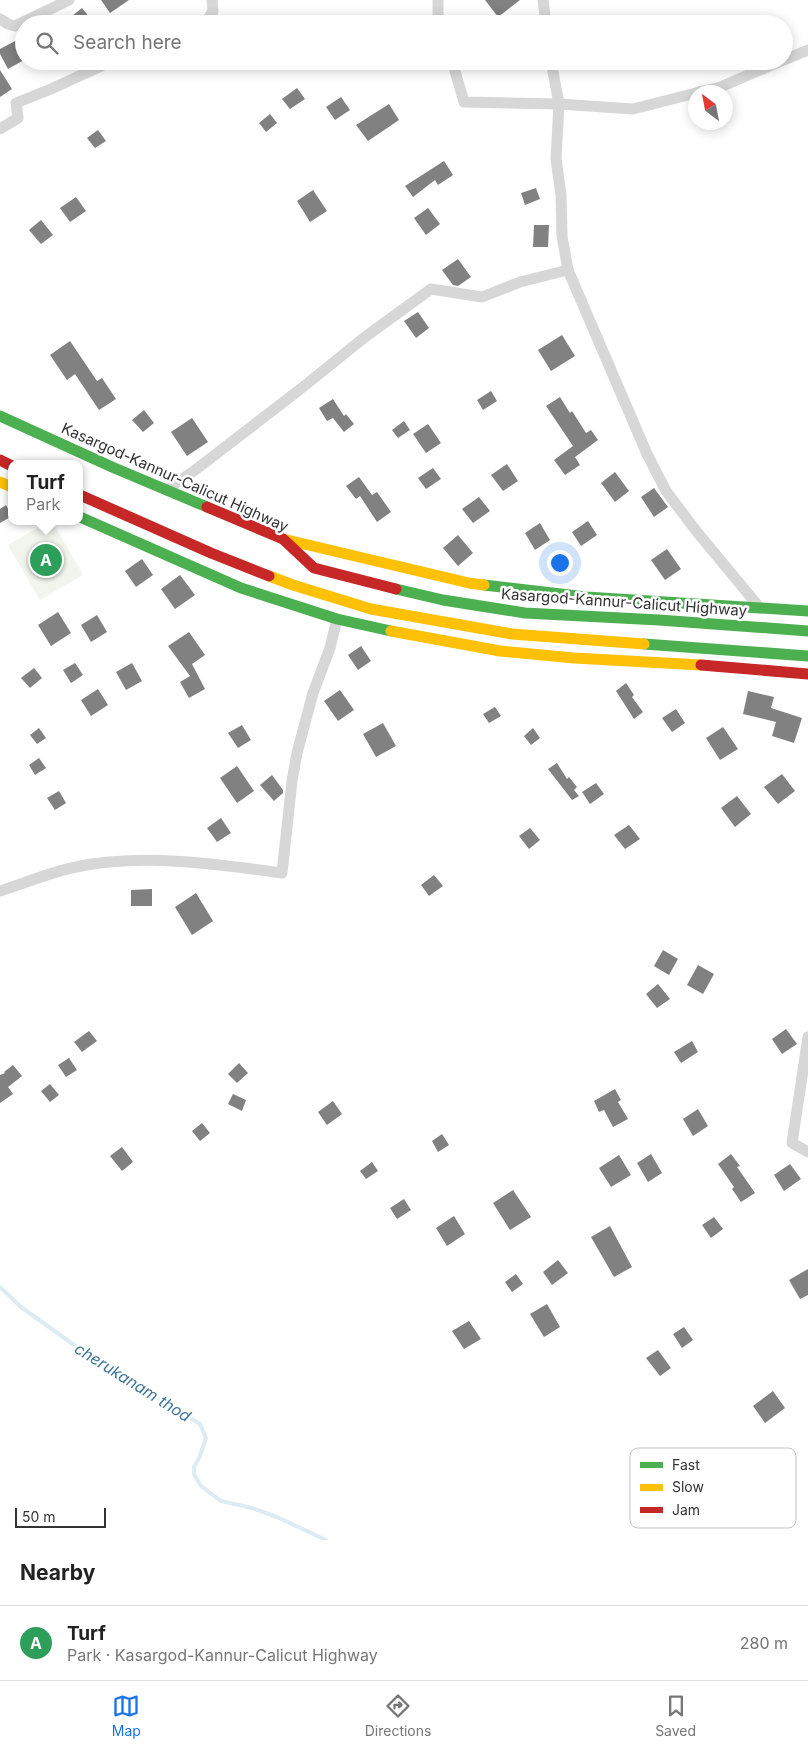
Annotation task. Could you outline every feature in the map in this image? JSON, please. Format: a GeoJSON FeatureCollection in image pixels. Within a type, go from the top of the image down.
{"type":"FeatureCollection","features":[{"type":"Feature","properties":{"kind":"main road","name":"Kasargod-Kannur-Calicut Highway"},"geometry":{"type":"LineString","coordinates":[[0,416],[166,490],[284,539],[314,568],[349,578],[443,600],[525,613],[659,620],[808,631]]}},
{"type":"Feature","properties":{"kind":"main road"},"geometry":{"type":"LineString","coordinates":[[83,496],[211,553],[293,585],[371,609],[512,634],[808,656]]}},
{"type":"Feature","properties":{"kind":"main road"},"geometry":{"type":"LineString","coordinates":[[83,518],[241,588],[337,619],[408,635],[500,651],[808,674]]}},
{"type":"Feature","properties":{"kind":"main road"},"geometry":{"type":"LineString","coordinates":[[284,539],[469,582],[586,598],[808,610]]}},
{"type":"Feature","properties":{"kind":"street"},"geometry":{"type":"LineString","coordinates":[[38,15],[70,0]]}},
{"type":"Feature","properties":{"kind":"street"},"geometry":{"type":"LineString","coordinates":[[211,15],[213,11],[212,0]]}},
{"type":"Feature","properties":{"kind":"street"},"geometry":{"type":"LineString","coordinates":[[438,0],[438,15]]}},
{"type":"Feature","properties":{"kind":"street"},"geometry":{"type":"LineString","coordinates":[[543,0],[545,15]]}},
{"type":"Feature","properties":{"kind":"street"},"geometry":{"type":"LineString","coordinates":[[0,19],[15,26]]}},
{"type":"Feature","properties":{"kind":"street"},"geometry":{"type":"LineString","coordinates":[[793,57],[808,50]]}},
{"type":"Feature","properties":{"kind":"street"},"geometry":{"type":"LineString","coordinates":[[0,128],[18,118],[16,103],[92,70]]}},
{"type":"Feature","properties":{"kind":"street"},"geometry":{"type":"LineString","coordinates":[[455,70],[464,102],[558,104],[633,109],[688,95]]}},
{"type":"Feature","properties":{"kind":"street"},"geometry":{"type":"LineString","coordinates":[[552,70],[558,104],[556,159],[562,236],[568,270],[647,454],[666,491],[697,532],[760,608]]}},
{"type":"Feature","properties":{"kind":"street"},"geometry":{"type":"LineString","coordinates":[[725,85],[761,70]]}},
{"type":"Feature","properties":{"kind":"street"},"geometry":{"type":"LineString","coordinates":[[166,490],[194,471],[295,393],[364,337],[431,289],[482,297],[520,282],[568,270]]}},
{"type":"Feature","properties":{"kind":"street"},"geometry":{"type":"LineString","coordinates":[[0,891],[76,867],[121,862],[169,861],[213,864],[282,874],[292,781],[297,753],[313,693],[330,648],[337,619]]}},
{"type":"Feature","properties":{"kind":"street"},"geometry":{"type":"LineString","coordinates":[[808,1038],[792,1143],[808,1152]]}},
{"type":"Feature","properties":{"kind":"shaded area"},"geometry":{"type":"Polygon","coordinates":[[[42,525],[54,525],[83,575],[40,600],[8,545],[42,525]]]}},
{"type":"Feature","properties":{"kind":"building"},"geometry":{"type":"Polygon","coordinates":[[[101,0],[129,0],[110,13],[101,0]]]}},
{"type":"Feature","properties":{"kind":"building"},"geometry":{"type":"Polygon","coordinates":[[[485,0],[520,0],[501,15],[496,15],[485,0]]]}},
{"type":"Feature","properties":{"kind":"building"},"geometry":{"type":"Polygon","coordinates":[[[82,8],[88,15],[73,15],[82,8]]]}},
{"type":"Feature","properties":{"kind":"building"},"geometry":{"type":"Polygon","coordinates":[[[15,41],[15,65],[8,69],[0,54],[0,49],[15,41]]]}},
{"type":"Feature","properties":{"kind":"building"},"geometry":{"type":"Polygon","coordinates":[[[0,70],[12,89],[0,97],[0,70]]]}},
{"type":"Feature","properties":{"kind":"building"},"geometry":{"type":"Polygon","coordinates":[[[297,88],[305,99],[290,109],[282,99],[297,88]]]}},
{"type":"Feature","properties":{"kind":"building"},"geometry":{"type":"Polygon","coordinates":[[[341,97],[350,110],[335,120],[326,107],[341,97]]]}},
{"type":"Feature","properties":{"kind":"building"},"geometry":{"type":"Polygon","coordinates":[[[389,104],[399,120],[368,141],[356,125],[389,104]]]}},
{"type":"Feature","properties":{"kind":"building"},"geometry":{"type":"Polygon","coordinates":[[[270,114],[277,123],[266,132],[259,123],[270,114]]]}},
{"type":"Feature","properties":{"kind":"building"},"geometry":{"type":"Polygon","coordinates":[[[98,130],[106,141],[95,148],[87,138],[98,130]]]}},
{"type":"Feature","properties":{"kind":"building"},"geometry":{"type":"Polygon","coordinates":[[[444,161],[453,175],[438,185],[435,180],[413,197],[405,186],[444,161]]]}},
{"type":"Feature","properties":{"kind":"building"},"geometry":{"type":"Polygon","coordinates":[[[536,188],[540,199],[525,205],[521,193],[536,188]]]}},
{"type":"Feature","properties":{"kind":"building"},"geometry":{"type":"Polygon","coordinates":[[[313,190],[327,211],[310,222],[297,201],[313,190]]]}},
{"type":"Feature","properties":{"kind":"building"},"geometry":{"type":"Polygon","coordinates":[[[76,197],[86,211],[70,222],[60,208],[76,197]]]}},
{"type":"Feature","properties":{"kind":"building"},"geometry":{"type":"Polygon","coordinates":[[[428,208],[440,224],[426,235],[414,218],[428,208]]]}},
{"type":"Feature","properties":{"kind":"building"},"geometry":{"type":"Polygon","coordinates":[[[41,220],[53,235],[41,244],[29,230],[41,220]]]}},
{"type":"Feature","properties":{"kind":"building"},"geometry":{"type":"Polygon","coordinates":[[[534,225],[549,225],[548,247],[533,247],[534,225]]]}},
{"type":"Feature","properties":{"kind":"building"},"geometry":{"type":"Polygon","coordinates":[[[458,259],[471,277],[458,286],[453,285],[442,270],[458,259]]]}},
{"type":"Feature","properties":{"kind":"building"},"geometry":{"type":"Polygon","coordinates":[[[418,312],[429,328],[416,338],[404,321],[418,312]]]}},
{"type":"Feature","properties":{"kind":"building"},"geometry":{"type":"Polygon","coordinates":[[[562,335],[575,356],[551,371],[538,350],[562,335]]]}},
{"type":"Feature","properties":{"kind":"building"},"geometry":{"type":"Polygon","coordinates":[[[70,341],[97,381],[102,378],[116,399],[99,410],[75,374],[67,380],[50,355],[70,341]]]}},
{"type":"Feature","properties":{"kind":"building"},"geometry":{"type":"Polygon","coordinates":[[[491,391],[497,401],[483,410],[477,400],[491,391]]]}},
{"type":"Feature","properties":{"kind":"building"},"geometry":{"type":"Polygon","coordinates":[[[560,397],[570,413],[572,411],[586,433],[591,430],[598,440],[575,457],[580,465],[565,475],[554,460],[573,446],[546,406],[560,397]]]}},
{"type":"Feature","properties":{"kind":"building"},"geometry":{"type":"Polygon","coordinates":[[[333,399],[344,416],[346,414],[354,424],[344,432],[333,418],[327,421],[319,408],[333,399]]]}},
{"type":"Feature","properties":{"kind":"building"},"geometry":{"type":"Polygon","coordinates":[[[144,410],[154,423],[143,432],[132,420],[144,410]]]}},
{"type":"Feature","properties":{"kind":"building"},"geometry":{"type":"Polygon","coordinates":[[[192,418],[208,442],[187,456],[171,432],[192,418]]]}},
{"type":"Feature","properties":{"kind":"building"},"geometry":{"type":"Polygon","coordinates":[[[404,421],[410,430],[398,438],[392,430],[404,421]]]}},
{"type":"Feature","properties":{"kind":"building"},"geometry":{"type":"Polygon","coordinates":[[[428,424],[441,443],[426,453],[413,434],[428,424]]]}},
{"type":"Feature","properties":{"kind":"building"},"geometry":{"type":"Polygon","coordinates":[[[507,464],[518,481],[503,491],[491,475],[507,464]]]}},
{"type":"Feature","properties":{"kind":"building"},"geometry":{"type":"Polygon","coordinates":[[[433,468],[441,479],[426,489],[418,478],[433,468]]]}},
{"type":"Feature","properties":{"kind":"building"},"geometry":{"type":"Polygon","coordinates":[[[615,472],[629,491],[615,502],[601,483],[615,472]]]}},
{"type":"Feature","properties":{"kind":"building"},"geometry":{"type":"Polygon","coordinates":[[[359,477],[372,495],[377,492],[391,512],[377,522],[360,496],[356,499],[346,486],[359,477]]]}},
{"type":"Feature","properties":{"kind":"building"},"geometry":{"type":"Polygon","coordinates":[[[654,488],[668,507],[654,517],[641,497],[654,488]]]}},
{"type":"Feature","properties":{"kind":"building"},"geometry":{"type":"Polygon","coordinates":[[[479,497],[490,511],[473,523],[462,509],[479,497]]]}},
{"type":"Feature","properties":{"kind":"building"},"geometry":{"type":"Polygon","coordinates":[[[6,505],[8,509],[8,518],[0,523],[0,509],[6,505]]]}},
{"type":"Feature","properties":{"kind":"building"},"geometry":{"type":"Polygon","coordinates":[[[588,521],[597,535],[581,546],[572,532],[588,521]]]}},
{"type":"Feature","properties":{"kind":"building"},"geometry":{"type":"Polygon","coordinates":[[[540,523],[550,540],[535,550],[525,533],[540,523]]]}},
{"type":"Feature","properties":{"kind":"building"},"geometry":{"type":"Polygon","coordinates":[[[458,535],[473,553],[458,566],[443,548],[458,535]]]}},
{"type":"Feature","properties":{"kind":"building"},"geometry":{"type":"Polygon","coordinates":[[[667,549],[681,569],[665,580],[651,560],[667,549]]]}},
{"type":"Feature","properties":{"kind":"building"},"geometry":{"type":"Polygon","coordinates":[[[142,559],[153,575],[136,587],[125,571],[142,559]]]}},
{"type":"Feature","properties":{"kind":"building"},"geometry":{"type":"Polygon","coordinates":[[[180,575],[195,595],[175,609],[161,589],[180,575]]]}},
{"type":"Feature","properties":{"kind":"building"},"geometry":{"type":"Polygon","coordinates":[[[58,612],[71,633],[51,646],[38,625],[58,612]]]}},
{"type":"Feature","properties":{"kind":"building"},"geometry":{"type":"Polygon","coordinates":[[[97,615],[107,632],[91,642],[81,625],[97,615]]]}},
{"type":"Feature","properties":{"kind":"building"},"geometry":{"type":"Polygon","coordinates":[[[189,632],[205,655],[192,664],[205,689],[189,698],[180,682],[190,676],[168,646],[189,632]]]}},
{"type":"Feature","properties":{"kind":"building"},"geometry":{"type":"Polygon","coordinates":[[[361,646],[371,661],[358,670],[348,655],[361,646]]]}},
{"type":"Feature","properties":{"kind":"building"},"geometry":{"type":"Polygon","coordinates":[[[75,663],[83,675],[71,683],[63,670],[75,663]]]}},
{"type":"Feature","properties":{"kind":"building"},"geometry":{"type":"Polygon","coordinates":[[[132,663],[142,681],[126,690],[116,672],[132,663]]]}},
{"type":"Feature","properties":{"kind":"building"},"geometry":{"type":"Polygon","coordinates":[[[34,668],[42,678],[30,688],[21,678],[34,668]]]}},
{"type":"Feature","properties":{"kind":"building"},"geometry":{"type":"Polygon","coordinates":[[[626,683],[634,695],[632,697],[643,712],[634,719],[616,691],[626,683]]]}},
{"type":"Feature","properties":{"kind":"building"},"geometry":{"type":"Polygon","coordinates":[[[98,689],[108,705],[91,716],[81,700],[98,689]]]}},
{"type":"Feature","properties":{"kind":"building"},"geometry":{"type":"Polygon","coordinates":[[[340,690],[354,710],[338,721],[324,701],[340,690]]]}},
{"type":"Feature","properties":{"kind":"building"},"geometry":{"type":"Polygon","coordinates":[[[748,691],[774,697],[771,708],[802,718],[794,743],[772,736],[776,722],[743,714],[748,691]]]}},
{"type":"Feature","properties":{"kind":"building"},"geometry":{"type":"Polygon","coordinates":[[[495,707],[501,716],[489,723],[483,714],[495,707]]]}},
{"type":"Feature","properties":{"kind":"building"},"geometry":{"type":"Polygon","coordinates":[[[676,709],[685,723],[672,732],[662,718],[676,709]]]}},
{"type":"Feature","properties":{"kind":"building"},"geometry":{"type":"Polygon","coordinates":[[[383,723],[396,746],[376,757],[363,734],[383,723]]]}},
{"type":"Feature","properties":{"kind":"building"},"geometry":{"type":"Polygon","coordinates":[[[242,725],[251,740],[238,748],[228,733],[242,725]]]}},
{"type":"Feature","properties":{"kind":"building"},"geometry":{"type":"Polygon","coordinates":[[[723,727],[738,749],[720,760],[706,738],[723,727]]]}},
{"type":"Feature","properties":{"kind":"building"},"geometry":{"type":"Polygon","coordinates":[[[39,728],[46,738],[37,744],[30,735],[39,728]]]}},
{"type":"Feature","properties":{"kind":"building"},"geometry":{"type":"Polygon","coordinates":[[[533,728],[540,738],[531,745],[524,736],[533,728]]]}},
{"type":"Feature","properties":{"kind":"building"},"geometry":{"type":"Polygon","coordinates":[[[39,758],[46,768],[35,775],[29,765],[39,758]]]}},
{"type":"Feature","properties":{"kind":"building"},"geometry":{"type":"Polygon","coordinates":[[[557,763],[567,779],[569,777],[577,787],[574,790],[579,796],[572,800],[548,769],[557,763]]]}},
{"type":"Feature","properties":{"kind":"building"},"geometry":{"type":"Polygon","coordinates":[[[237,766],[254,791],[237,803],[220,778],[237,766]]]}},
{"type":"Feature","properties":{"kind":"building"},"geometry":{"type":"Polygon","coordinates":[[[782,774],[795,791],[778,804],[764,787],[782,774]]]}},
{"type":"Feature","properties":{"kind":"building"},"geometry":{"type":"Polygon","coordinates":[[[272,775],[283,790],[283,793],[274,801],[260,785],[272,775]]]}},
{"type":"Feature","properties":{"kind":"building"},"geometry":{"type":"Polygon","coordinates":[[[596,783],[604,794],[590,804],[582,792],[596,783]]]}},
{"type":"Feature","properties":{"kind":"building"},"geometry":{"type":"Polygon","coordinates":[[[59,791],[66,803],[55,810],[47,798],[59,791]]]}},
{"type":"Feature","properties":{"kind":"building"},"geometry":{"type":"Polygon","coordinates":[[[737,796],[751,814],[735,827],[721,808],[737,796]]]}},
{"type":"Feature","properties":{"kind":"building"},"geometry":{"type":"Polygon","coordinates":[[[221,818],[231,833],[217,842],[207,828],[221,818]]]}},
{"type":"Feature","properties":{"kind":"building"},"geometry":{"type":"Polygon","coordinates":[[[629,825],[640,839],[625,849],[614,835],[629,825]]]}},
{"type":"Feature","properties":{"kind":"building"},"geometry":{"type":"Polygon","coordinates":[[[530,828],[540,840],[529,849],[519,836],[530,828]]]}},
{"type":"Feature","properties":{"kind":"building"},"geometry":{"type":"Polygon","coordinates":[[[434,875],[443,886],[429,896],[421,885],[434,875]]]}},
{"type":"Feature","properties":{"kind":"building"},"geometry":{"type":"Polygon","coordinates":[[[152,889],[152,906],[131,906],[131,890],[152,889]]]}},
{"type":"Feature","properties":{"kind":"building"},"geometry":{"type":"Polygon","coordinates":[[[196,893],[213,921],[192,935],[175,907],[196,893]]]}},
{"type":"Feature","properties":{"kind":"building"},"geometry":{"type":"Polygon","coordinates":[[[663,950],[678,959],[669,975],[654,966],[663,950]]]}},
{"type":"Feature","properties":{"kind":"building"},"geometry":{"type":"Polygon","coordinates":[[[698,965],[714,974],[703,994],[687,985],[698,965]]]}},
{"type":"Feature","properties":{"kind":"building"},"geometry":{"type":"Polygon","coordinates":[[[658,984],[670,999],[657,1008],[646,994],[658,984]]]}},
{"type":"Feature","properties":{"kind":"building"},"geometry":{"type":"Polygon","coordinates":[[[786,1029],[797,1044],[782,1054],[772,1039],[786,1029]]]}},
{"type":"Feature","properties":{"kind":"building"},"geometry":{"type":"Polygon","coordinates":[[[89,1031],[97,1041],[82,1052],[74,1042],[89,1031]]]}},
{"type":"Feature","properties":{"kind":"building"},"geometry":{"type":"Polygon","coordinates":[[[692,1041],[698,1052],[681,1063],[674,1052],[692,1041]]]}},
{"type":"Feature","properties":{"kind":"building"},"geometry":{"type":"Polygon","coordinates":[[[69,1058],[77,1070],[66,1077],[58,1065],[69,1058]]]}},
{"type":"Feature","properties":{"kind":"building"},"geometry":{"type":"Polygon","coordinates":[[[239,1063],[248,1073],[237,1083],[228,1074],[239,1063]]]}},
{"type":"Feature","properties":{"kind":"building"},"geometry":{"type":"Polygon","coordinates":[[[13,1065],[22,1076],[8,1087],[13,1094],[0,1103],[0,1075],[13,1065]]]}},
{"type":"Feature","properties":{"kind":"building"},"geometry":{"type":"Polygon","coordinates":[[[50,1084],[59,1095],[50,1102],[41,1091],[50,1084]]]}},
{"type":"Feature","properties":{"kind":"building"},"geometry":{"type":"Polygon","coordinates":[[[615,1089],[621,1100],[618,1102],[628,1119],[613,1127],[604,1110],[599,1112],[594,1101],[615,1089]]]}},
{"type":"Feature","properties":{"kind":"building"},"geometry":{"type":"Polygon","coordinates":[[[233,1094],[246,1100],[242,1111],[228,1104],[233,1094]]]}},
{"type":"Feature","properties":{"kind":"building"},"geometry":{"type":"Polygon","coordinates":[[[333,1101],[342,1114],[327,1125],[318,1112],[333,1101]]]}},
{"type":"Feature","properties":{"kind":"building"},"geometry":{"type":"Polygon","coordinates":[[[698,1109],[708,1126],[693,1136],[683,1119],[698,1109]]]}},
{"type":"Feature","properties":{"kind":"building"},"geometry":{"type":"Polygon","coordinates":[[[202,1123],[210,1133],[200,1141],[192,1131],[202,1123]]]}},
{"type":"Feature","properties":{"kind":"building"},"geometry":{"type":"Polygon","coordinates":[[[442,1134],[449,1145],[438,1152],[432,1141],[442,1134]]]}},
{"type":"Feature","properties":{"kind":"building"},"geometry":{"type":"Polygon","coordinates":[[[122,1147],[133,1162],[122,1171],[110,1156],[122,1147]]]}},
{"type":"Feature","properties":{"kind":"building"},"geometry":{"type":"Polygon","coordinates":[[[651,1154],[662,1173],[648,1182],[637,1163],[651,1154]]]}},
{"type":"Feature","properties":{"kind":"building"},"geometry":{"type":"Polygon","coordinates":[[[731,1154],[740,1166],[737,1167],[755,1193],[741,1202],[732,1189],[734,1187],[718,1164],[731,1154]]]}},
{"type":"Feature","properties":{"kind":"building"},"geometry":{"type":"Polygon","coordinates":[[[619,1155],[631,1175],[611,1187],[599,1168],[619,1155]]]}},
{"type":"Feature","properties":{"kind":"building"},"geometry":{"type":"Polygon","coordinates":[[[372,1162],[378,1171],[366,1179],[360,1171],[372,1162]]]}},
{"type":"Feature","properties":{"kind":"building"},"geometry":{"type":"Polygon","coordinates":[[[790,1164],[801,1179],[784,1191],[774,1175],[790,1164]]]}},
{"type":"Feature","properties":{"kind":"building"},"geometry":{"type":"Polygon","coordinates":[[[513,1190],[531,1217],[510,1230],[493,1203],[513,1190]]]}},
{"type":"Feature","properties":{"kind":"building"},"geometry":{"type":"Polygon","coordinates":[[[404,1199],[411,1210],[397,1219],[390,1208],[404,1199]]]}},
{"type":"Feature","properties":{"kind":"building"},"geometry":{"type":"Polygon","coordinates":[[[454,1216],[465,1234],[447,1246],[436,1228],[454,1216]]]}},
{"type":"Feature","properties":{"kind":"building"},"geometry":{"type":"Polygon","coordinates":[[[714,1217],[723,1229],[711,1238],[702,1225],[714,1217]]]}},
{"type":"Feature","properties":{"kind":"building"},"geometry":{"type":"Polygon","coordinates":[[[610,1226],[632,1267],[614,1277],[591,1237],[610,1226]]]}},
{"type":"Feature","properties":{"kind":"building"},"geometry":{"type":"Polygon","coordinates":[[[558,1260],[568,1273],[552,1285],[543,1272],[558,1260]]]}},
{"type":"Feature","properties":{"kind":"building"},"geometry":{"type":"Polygon","coordinates":[[[808,1269],[808,1295],[800,1299],[789,1280],[808,1269]]]}},
{"type":"Feature","properties":{"kind":"building"},"geometry":{"type":"Polygon","coordinates":[[[516,1274],[523,1284],[512,1292],[505,1282],[516,1274]]]}},
{"type":"Feature","properties":{"kind":"building"},"geometry":{"type":"Polygon","coordinates":[[[547,1304],[560,1327],[544,1337],[530,1314],[547,1304]]]}},
{"type":"Feature","properties":{"kind":"building"},"geometry":{"type":"Polygon","coordinates":[[[469,1321],[481,1339],[464,1349],[452,1331],[469,1321]]]}},
{"type":"Feature","properties":{"kind":"building"},"geometry":{"type":"Polygon","coordinates":[[[684,1327],[693,1340],[682,1348],[673,1334],[684,1327]]]}},
{"type":"Feature","properties":{"kind":"building"},"geometry":{"type":"Polygon","coordinates":[[[658,1350],[671,1368],[660,1376],[646,1358],[658,1350]]]}},
{"type":"Feature","properties":{"kind":"building"},"geometry":{"type":"Polygon","coordinates":[[[773,1391],[785,1408],[765,1423],[753,1406],[773,1391]]]}},
{"type":"Feature","properties":{"kind":"waterway","name":"cherukanam thod"},"geometry":{"type":"LineString","coordinates":[[0,1287],[21,1307],[95,1360],[200,1424],[206,1438],[194,1467],[194,1474],[201,1486],[221,1501],[252,1508],[277,1517],[326,1540]]}},
{"type":"Feature","properties":{"kind":"traffic: fast"},"geometry":{"type":"LineString","coordinates":[[0,416],[112,467],[207,507]]}},
{"type":"Feature","properties":{"kind":"traffic: fast"},"geometry":{"type":"LineString","coordinates":[[83,518],[241,588],[337,619],[391,631]]}},
{"type":"Feature","properties":{"kind":"traffic: fast"},"geometry":{"type":"LineString","coordinates":[[484,585],[586,597],[808,611]]}},
{"type":"Feature","properties":{"kind":"traffic: fast"},"geometry":{"type":"LineString","coordinates":[[396,589],[443,600],[525,613],[659,620],[808,631]]}},
{"type":"Feature","properties":{"kind":"traffic: fast"},"geometry":{"type":"LineString","coordinates":[[644,644],[808,656]]}},
{"type":"Feature","properties":{"kind":"traffic: slow"},"geometry":{"type":"LineString","coordinates":[[0,482],[8,485]]}},
{"type":"Feature","properties":{"kind":"traffic: slow"},"geometry":{"type":"LineString","coordinates":[[283,539],[484,585]]}},
{"type":"Feature","properties":{"kind":"traffic: slow"},"geometry":{"type":"LineString","coordinates":[[269,576],[371,609],[512,634],[644,644]]}},
{"type":"Feature","properties":{"kind":"traffic: slow"},"geometry":{"type":"LineString","coordinates":[[391,631],[500,651],[574,658],[701,665]]}},
{"type":"Feature","properties":{"kind":"traffic: jam"},"geometry":{"type":"LineString","coordinates":[[0,460],[8,464]]}},
{"type":"Feature","properties":{"kind":"traffic: jam"},"geometry":{"type":"LineString","coordinates":[[83,496],[211,553],[269,576]]}},
{"type":"Feature","properties":{"kind":"traffic: jam"},"geometry":{"type":"LineString","coordinates":[[207,507],[283,539],[314,568],[396,589]]}},
{"type":"Feature","properties":{"kind":"traffic: jam"},"geometry":{"type":"LineString","coordinates":[[701,665],[808,674]]}},
{"type":"Feature","properties":{"kind":"place","name":"Turf"},"geometry":{"type":"Point","coordinates":[46,560]}}]}
